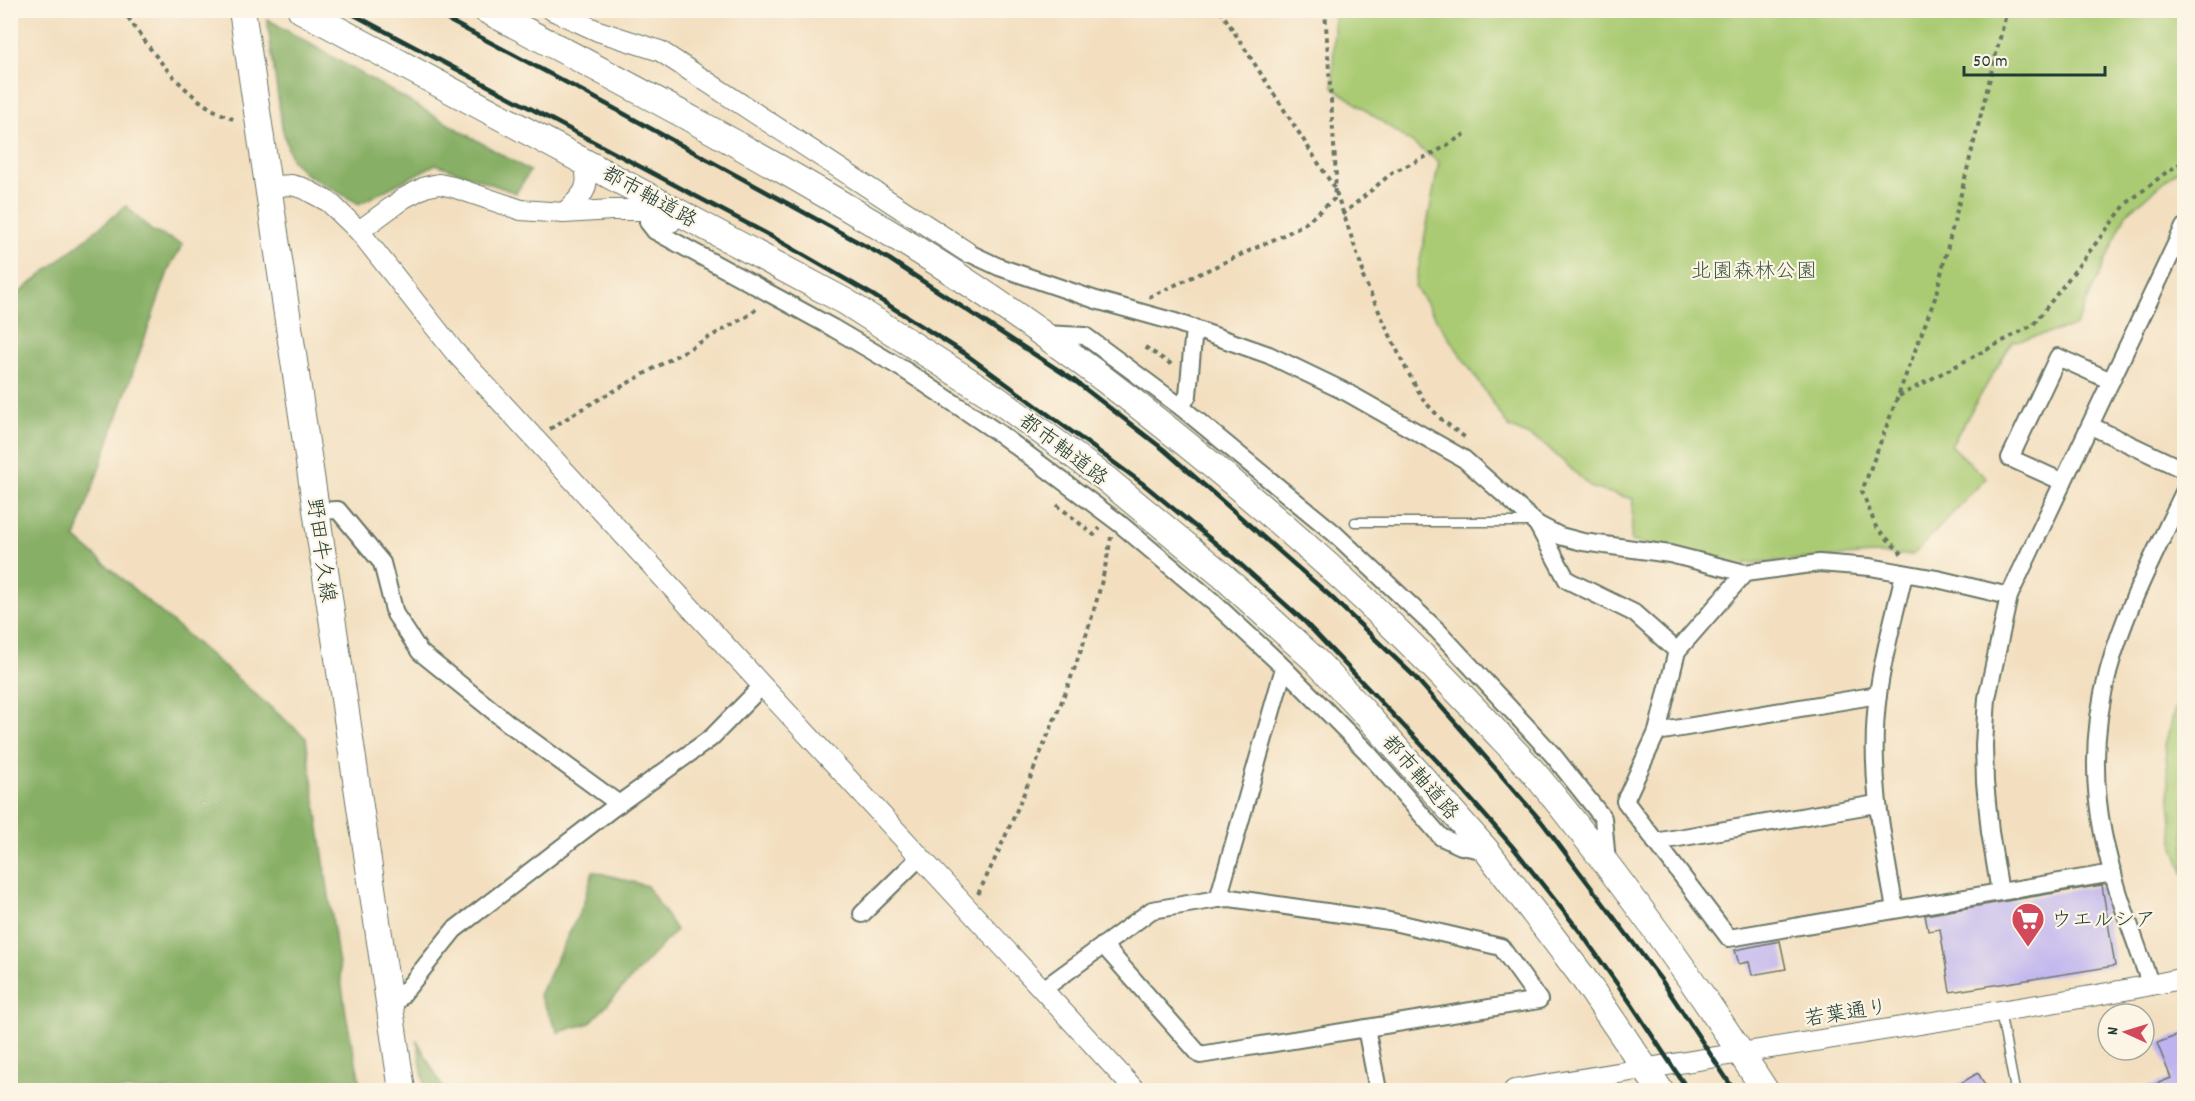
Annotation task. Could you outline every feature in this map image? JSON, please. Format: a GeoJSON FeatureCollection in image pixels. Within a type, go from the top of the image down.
{"type":"FeatureCollection","features":[{"type":"Feature","properties":{"kind":"main road","name":"野田牛久線"},"geometry":{"type":"LineString","coordinates":[[242,10],[402,1090]]}},
{"type":"Feature","properties":{"kind":"main road","name":"都市軸道路"},"geometry":{"type":"LineString","coordinates":[[301,10],[572,154],[650,203],[822,289],[994,397],[1106,479],[1222,575],[1317,662],[1365,713],[1486,851],[1582,976],[1660,1090]]}},
{"type":"Feature","properties":{"kind":"main road"},"geometry":{"type":"LineString","coordinates":[[486,10],[816,189],[914,248],[1042,333],[1151,413],[1250,496],[1362,596],[1448,681],[1537,777],[1697,986],[1765,1090]]}},
{"type":"Feature","properties":{"kind":"street"},"geometry":{"type":"LineString","coordinates":[[552,10],[598,31],[660,51],[968,252],[999,267],[1194,328],[1269,355],[1348,393],[1464,459],[1535,523],[1560,536],[1583,542],[1670,554],[1745,573],[1819,563],[1870,567],[1937,579],[2009,596]]}},
{"type":"Feature","properties":{"kind":"street"},"geometry":{"type":"LineString","coordinates":[[564,213],[578,201],[588,180],[572,154]]}},
{"type":"Feature","properties":{"kind":"street"},"geometry":{"type":"LineString","coordinates":[[359,231],[404,198],[425,187],[439,184],[521,210],[564,213],[612,210],[650,203],[648,222],[655,231],[772,294],[906,371],[990,427],[1119,523],[1212,601],[1284,668],[1367,752],[1441,837],[1461,846],[1486,851]]}},
{"type":"Feature","properties":{"kind":"street"},"geometry":{"type":"LineString","coordinates":[[268,187],[289,185],[303,188],[329,202],[359,231],[453,351],[1135,1090]]}},
{"type":"Feature","properties":{"kind":"street"},"geometry":{"type":"LineString","coordinates":[[2000,892],[1990,832],[1984,745],[1987,698],[2009,596],[2184,227]]}},
{"type":"Feature","properties":{"kind":"street"},"geometry":{"type":"LineString","coordinates":[[822,289],[821,302],[825,324]]}},
{"type":"Feature","properties":{"kind":"street"},"geometry":{"type":"LineString","coordinates":[[1181,407],[1188,395],[1194,328]]}},
{"type":"Feature","properties":{"kind":"street"},"geometry":{"type":"LineString","coordinates":[[1042,333],[1085,336],[1181,407],[1335,533],[1438,631],[1552,755],[1603,818],[1607,867]]}},
{"type":"Feature","properties":{"kind":"street"},"geometry":{"type":"LineString","coordinates":[[2063,482],[2010,458],[2058,357],[2111,381]]}},
{"type":"Feature","properties":{"kind":"street"},"geometry":{"type":"LineString","coordinates":[[2091,426],[2184,470]]}},
{"type":"Feature","properties":{"kind":"street"},"geometry":{"type":"LineString","coordinates":[[2151,986],[2113,873],[2103,835],[2096,759],[2099,710],[2104,684],[2123,623],[2184,492]]}},
{"type":"Feature","properties":{"kind":"street"},"geometry":{"type":"LineString","coordinates":[[316,511],[338,510],[382,563],[395,614],[420,652],[508,723],[619,804]]}},
{"type":"Feature","properties":{"kind":"street"},"geometry":{"type":"LineString","coordinates":[[1535,523],[1567,580],[1634,613],[1677,651]]}},
{"type":"Feature","properties":{"kind":"street"},"geometry":{"type":"LineString","coordinates":[[1745,573],[1677,651],[1657,732],[1625,801],[1729,938],[2113,873]]}},
{"type":"Feature","properties":{"kind":"street"},"geometry":{"type":"LineString","coordinates":[[1895,909],[1876,804],[1875,736],[1878,695],[1889,635],[1905,574]]}},
{"type":"Feature","properties":{"kind":"street"},"geometry":{"type":"LineString","coordinates":[[1218,899],[1284,668]]}},
{"type":"Feature","properties":{"kind":"street"},"geometry":{"type":"LineString","coordinates":[[390,1010],[454,930],[619,804],[711,738],[762,686]]}},
{"type":"Feature","properties":{"kind":"street"},"geometry":{"type":"LineString","coordinates":[[1657,732],[1878,695]]}},
{"type":"Feature","properties":{"kind":"street"},"geometry":{"type":"LineString","coordinates":[[1655,842],[1876,804]]}},
{"type":"Feature","properties":{"kind":"street"},"geometry":{"type":"LineString","coordinates":[[862,914],[920,858]]}},
{"type":"Feature","properties":{"kind":"street"},"geometry":{"type":"LineString","coordinates":[[1042,990],[1103,945],[1152,910],[1230,898],[1389,921],[1501,947],[1539,1000],[1200,1055],[1103,945]]}},
{"type":"Feature","properties":{"kind":"street","name":"若葉通り"},"geometry":{"type":"LineString","coordinates":[[1514,1090],[2151,986],[2184,978]]}},
{"type":"Feature","properties":{"kind":"street"},"geometry":{"type":"LineString","coordinates":[[1366,1028],[1377,1090]]}},
{"type":"Feature","properties":{"kind":"lane"},"geometry":{"type":"LineString","coordinates":[[1355,522],[1535,523]]}},
{"type":"Feature","properties":{"kind":"lane"},"geometry":{"type":"LineString","coordinates":[[2000,1011],[2014,1090]]}},
{"type":"Feature","properties":{"kind":"path"},"geometry":{"type":"LineString","coordinates":[[123,10],[142,38],[182,86],[209,108],[260,129]]}},
{"type":"Feature","properties":{"kind":"path"},"geometry":{"type":"LineString","coordinates":[[1220,10],[1335,189],[1363,271],[1361,273],[1404,365],[1424,401],[1442,420],[1468,439]]}},
{"type":"Feature","properties":{"kind":"path"},"geometry":{"type":"LineString","coordinates":[[1138,312],[1145,300],[1288,233],[1307,222],[1334,199],[1336,176],[1324,10]]}},
{"type":"Feature","properties":{"kind":"path"},"geometry":{"type":"LineString","coordinates":[[1905,556],[1876,527],[1862,491],[1935,298],[2007,10]]}},
{"type":"Feature","properties":{"kind":"path"},"geometry":{"type":"LineString","coordinates":[[1342,215],[1393,172],[1427,157],[1465,134]]}},
{"type":"Feature","properties":{"kind":"path"},"geometry":{"type":"LineString","coordinates":[[1898,396],[2033,326],[2126,204],[2184,161]]}},
{"type":"Feature","properties":{"kind":"path"},"geometry":{"type":"LineString","coordinates":[[534,439],[580,410],[749,315],[772,294]]}},
{"type":"Feature","properties":{"kind":"path"},"geometry":{"type":"LineString","coordinates":[[1145,347],[1180,369]]}},
{"type":"Feature","properties":{"kind":"path"},"geometry":{"type":"LineString","coordinates":[[1057,505],[1094,535]]}},
{"type":"Feature","properties":{"kind":"path"},"geometry":{"type":"LineString","coordinates":[[969,912],[1005,839],[1091,626],[1112,534],[1119,523]]}},
{"type":"Feature","properties":{"kind":"green space","name":"北園森林公園"},"geometry":{"type":"Polygon","coordinates":[[[1332,11],[2184,11],[2184,165],[2126,214],[2076,326],[2012,342],[1951,445],[1986,478],[1913,555],[1872,554],[1738,564],[1631,541],[1633,499],[1592,488],[1542,442],[1509,427],[1415,287],[1439,162],[1333,87],[1334,18],[1332,11]]]}},
{"type":"Feature","properties":{"kind":"green space"},"geometry":{"type":"Polygon","coordinates":[[[267,19],[530,171],[516,193],[436,164],[359,204],[304,173],[291,159],[282,127],[267,19]]]}},
{"type":"Feature","properties":{"kind":"green space"},"geometry":{"type":"Polygon","coordinates":[[[126,206],[152,231],[183,244],[170,266],[75,538],[306,738],[347,1020],[362,1090],[11,1090],[11,303],[13,298],[126,206]]]}},
{"type":"Feature","properties":{"kind":"green space"},"geometry":{"type":"Polygon","coordinates":[[[2184,679],[2184,875],[2174,847],[2165,744],[2184,679]]]}},
{"type":"Feature","properties":{"kind":"green space"},"geometry":{"type":"Polygon","coordinates":[[[593,871],[647,886],[676,930],[590,1023],[558,1032],[539,995],[583,905],[593,871]]]}},
{"type":"Feature","properties":{"kind":"green space"},"geometry":{"type":"Polygon","coordinates":[[[417,1040],[444,1090],[425,1090],[417,1040]]]}},
{"type":"Feature","properties":{"kind":"building","name":"ウエルシア"},"geometry":{"type":"Polygon","coordinates":[[[2102,885],[2115,966],[1950,992],[1940,929],[1928,931],[1925,915],[2102,885]]]}},
{"type":"Feature","properties":{"kind":"building"},"geometry":{"type":"Polygon","coordinates":[[[1780,941],[1786,969],[1752,975],[1749,962],[1739,964],[1735,950],[1780,941]]]}},
{"type":"Feature","properties":{"kind":"building"},"geometry":{"type":"Polygon","coordinates":[[[2184,1033],[2184,1090],[2141,1090],[2171,1078],[2157,1043],[2184,1033]]]}},
{"type":"Feature","properties":{"kind":"building"},"geometry":{"type":"Polygon","coordinates":[[[1978,1073],[1988,1090],[1949,1090],[1978,1073]]]}},
{"type":"Feature","properties":{"kind":"railway"},"geometry":{"type":"LineString","coordinates":[[345,10],[769,235],[871,294],[964,353],[1142,483],[1230,555],[1304,621],[1438,762],[1512,846],[1581,933],[1688,1090]]}},
{"type":"Feature","properties":{"kind":"railway"},"geometry":{"type":"LineString","coordinates":[[429,10],[889,259],[1075,381],[1163,449],[1328,594],[1414,676],[1541,821],[1662,981],[1734,1090]]}},
{"type":"Feature","properties":{"kind":"place","name":"ウエルシア"},"geometry":{"type":"Point","coordinates":[2028,948]}}]}
